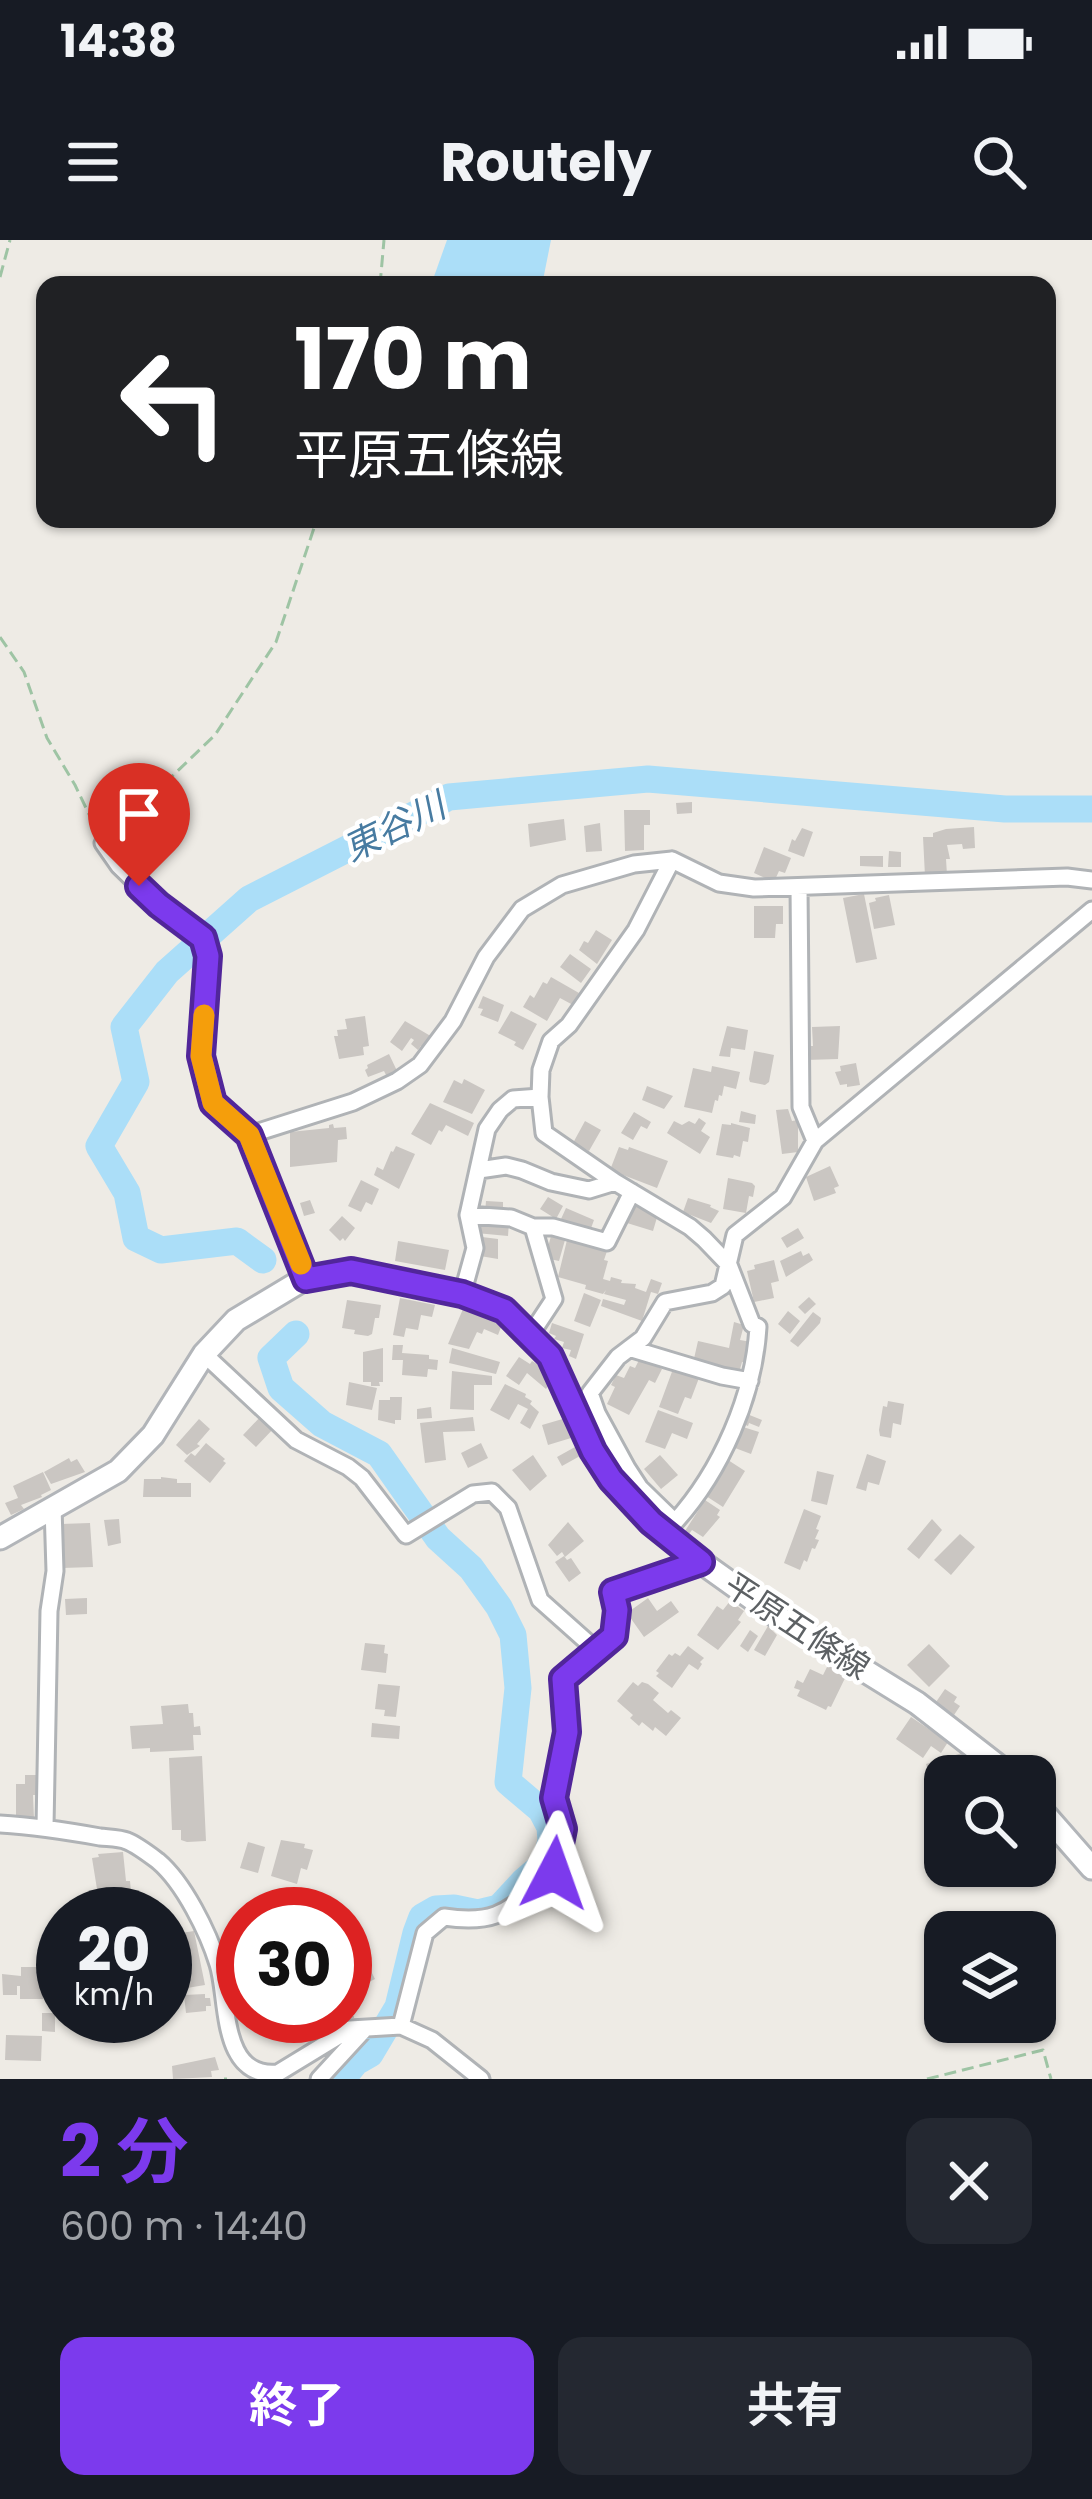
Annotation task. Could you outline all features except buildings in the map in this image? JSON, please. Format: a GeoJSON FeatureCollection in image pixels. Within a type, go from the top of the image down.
{"type":"FeatureCollection","features":[{"type":"Feature","properties":{"kind":"main road","name":"平原五條線"},"geometry":{"type":"LineString","coordinates":[[0,1538],[135,1457],[204,1354],[236,1320],[306,1279],[351,1271],[462,1294],[504,1310],[550,1356],[593,1451],[619,1474],[651,1522],[778,1617],[917,1703],[984,1755]]}},
{"type":"Feature","properties":{"kind":"main road"},"geometry":{"type":"LineString","coordinates":[[1056,1827],[1092,1868]]}},
{"type":"Feature","properties":{"kind":"street"},"geometry":{"type":"LineString","coordinates":[[103,843],[159,905],[203,938],[208,956],[201,1056],[213,1103],[249,1135],[306,1279]]}},
{"type":"Feature","properties":{"kind":"street"},"geometry":{"type":"LineString","coordinates":[[249,1135],[353,1102],[420,1065],[452,1022],[486,957],[522,909],[562,885],[634,864],[672,860],[719,884],[754,888],[1092,880]]}},
{"type":"Feature","properties":{"kind":"street"},"geometry":{"type":"LineString","coordinates":[[672,860],[636,930],[569,1025],[551,1041],[541,1070],[540,1097],[544,1133],[690,1227],[729,1265],[752,1324],[758,1328],[749,1381],[727,1447],[698,1496],[675,1522],[619,1474],[590,1393],[618,1357],[643,1338],[665,1302],[712,1293],[723,1286],[729,1265],[735,1235],[783,1197],[815,1141],[1092,910]]}},
{"type":"Feature","properties":{"kind":"street"},"geometry":{"type":"LineString","coordinates":[[799,887],[801,1107],[815,1141]]}},
{"type":"Feature","properties":{"kind":"street"},"geometry":{"type":"LineString","coordinates":[[462,1294],[475,1248],[468,1215],[487,1129],[513,1099],[540,1097]]}},
{"type":"Feature","properties":{"kind":"street"},"geometry":{"type":"LineString","coordinates":[[479,1170],[506,1166],[551,1183],[589,1190],[615,1182]]}},
{"type":"Feature","properties":{"kind":"street"},"geometry":{"type":"LineString","coordinates":[[468,1215],[511,1218],[607,1242],[632,1192]]}},
{"type":"Feature","properties":{"kind":"street"},"geometry":{"type":"LineString","coordinates":[[531,1334],[554,1299],[533,1227]]}},
{"type":"Feature","properties":{"kind":"street"},"geometry":{"type":"LineString","coordinates":[[632,1348],[749,1381]]}},
{"type":"Feature","properties":{"kind":"street"},"geometry":{"type":"LineString","coordinates":[[204,1354],[296,1440],[362,1478],[406,1535],[473,1494],[492,1492],[508,1508],[540,1600],[595,1649]]}},
{"type":"Feature","properties":{"kind":"street"},"geometry":{"type":"LineString","coordinates":[[44,1827],[49,1611],[55,1570],[53,1508]]}},
{"type":"Feature","properties":{"kind":"street"},"geometry":{"type":"LineString","coordinates":[[401,2026],[425,1933],[444,1918],[473,1922],[498,1917],[554,1873],[563,1829],[554,1798],[567,1732],[563,1679],[614,1636],[613,1592],[701,1562]]}},
{"type":"Feature","properties":{"kind":"street"},"geometry":{"type":"LineString","coordinates":[[0,1824],[128,1841],[160,1863],[189,1900],[216,1960]]}},
{"type":"Feature","properties":{"kind":"street"},"geometry":{"type":"LineString","coordinates":[[372,2028],[401,2026],[432,2040],[481,2079]]}},
{"type":"Feature","properties":{"kind":"street"},"geometry":{"type":"LineString","coordinates":[[232,2043],[248,2073],[268,2076],[327,2043]]}},
{"type":"Feature","properties":{"kind":"street"},"geometry":{"type":"LineString","coordinates":[[319,2079],[352,2043]]}},
{"type":"Feature","properties":{"kind":"path"},"geometry":{"type":"LineString","coordinates":[[0,277],[10,240]]}},
{"type":"Feature","properties":{"kind":"path"},"geometry":{"type":"LineString","coordinates":[[381,276],[384,240]]}},
{"type":"Feature","properties":{"kind":"path"},"geometry":{"type":"LineString","coordinates":[[0,637],[24,672],[46,738],[103,843],[215,735],[276,642],[314,528]]}},
{"type":"Feature","properties":{"kind":"path"},"geometry":{"type":"LineString","coordinates":[[927,2079],[1043,2050],[1051,2079]]}},
{"type":"Feature","properties":{"kind":"water"},"geometry":{"type":"Polygon","coordinates":[[[447,240],[551,240],[544,276],[434,276],[447,240]]]}},
{"type":"Feature","properties":{"kind":"waterway","name":"東谷川"},"geometry":{"type":"LineString","coordinates":[[263,1260],[237,1241],[161,1250],[136,1238],[127,1193],[99,1146],[136,1082],[124,1027],[167,972],[249,899],[449,797],[648,779],[1005,809],[1092,809]]}},
{"type":"Feature","properties":{"kind":"waterway","name":"東谷川"},"geometry":{"type":"LineString","coordinates":[[296,1334],[271,1358],[281,1388],[322,1424],[379,1454],[438,1538],[471,1568],[499,1607],[513,1635],[518,1688],[508,1782],[541,1810],[551,1841],[545,1863],[499,1908],[478,1913],[436,1909],[422,1917],[398,2007],[370,2054],[342,2079]]}},
{"type":"Feature","properties":{"kind":"slow traffic"},"geometry":{"type":"LineString","coordinates":[[204,1015],[201,1056],[213,1103],[249,1135],[301,1264]]}},
{"type":"Feature","properties":{"kind":"route"},"geometry":{"type":"LineString","coordinates":[[139,886],[203,938],[208,956],[201,1056],[213,1103],[249,1135],[306,1279],[351,1271],[462,1294],[504,1310],[550,1356],[593,1451],[611,1479],[651,1522],[701,1562],[613,1592],[614,1636],[563,1679],[567,1732],[554,1798],[563,1829],[554,1873]]}}]}
